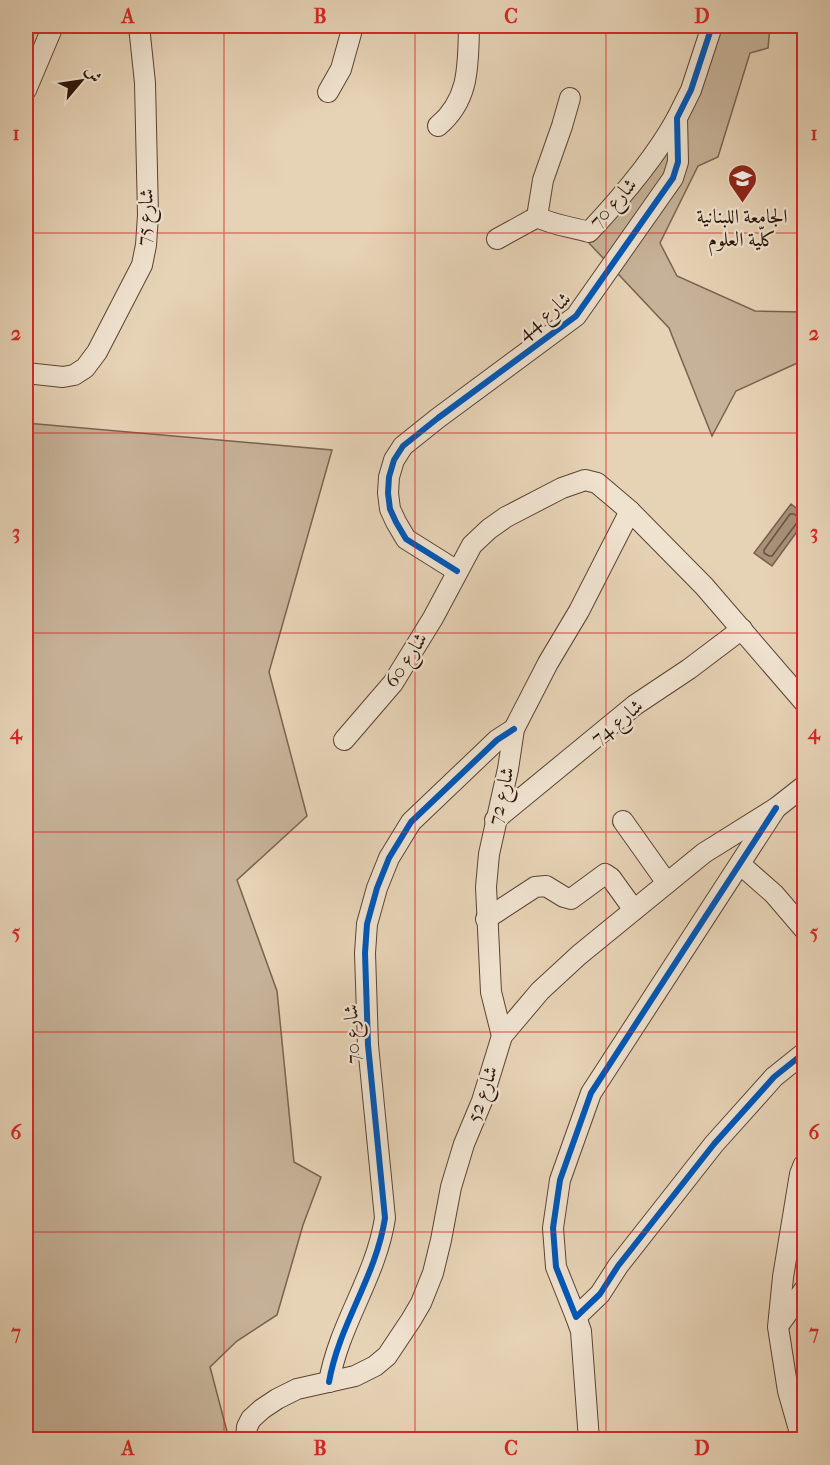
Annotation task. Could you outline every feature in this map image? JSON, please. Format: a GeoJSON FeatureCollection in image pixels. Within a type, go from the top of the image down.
{"type":"FeatureCollection","features":[{"type":"Feature","properties":{"kind":"street"},"geometry":{"type":"LineString","coordinates":[[26,90],[53,26]]}},
{"type":"Feature","properties":{"kind":"street","name":"شارع 75"},"geometry":{"type":"LineString","coordinates":[[26,373],[63,377],[74,375],[85,368],[96,352],[142,265],[148,215],[145,83],[139,26]]}},
{"type":"Feature","properties":{"kind":"street"},"geometry":{"type":"LineString","coordinates":[[328,92],[341,69],[353,26]]}},
{"type":"Feature","properties":{"kind":"street"},"geometry":{"type":"LineString","coordinates":[[438,126],[450,116],[462,96],[467,76],[469,26]]}},
{"type":"Feature","properties":{"kind":"street","name":"شارع 44"},"geometry":{"type":"LineString","coordinates":[[457,571],[406,539],[396,522],[390,509],[388,493],[389,477],[394,460],[403,446],[438,418],[576,316],[673,178],[678,162],[677,118],[691,90],[712,26]]}},
{"type":"Feature","properties":{"kind":"street"},"geometry":{"type":"LineString","coordinates":[[496,239],[537,217],[543,180],[570,98]]}},
{"type":"Feature","properties":{"kind":"street","name":"شارع 70"},"geometry":{"type":"LineString","coordinates":[[537,217],[550,223],[589,232],[624,194],[677,118]]}},
{"type":"Feature","properties":{"kind":"street"},"geometry":{"type":"LineString","coordinates":[[457,571],[472,545],[506,517],[571,484],[585,480],[597,483],[630,511],[704,586],[804,702]]}},
{"type":"Feature","properties":{"kind":"street","name":"شارع 72"},"geometry":{"type":"LineString","coordinates":[[502,1036],[491,992],[486,919],[489,854],[508,770],[514,729],[548,663],[579,611],[630,511]]}},
{"type":"Feature","properties":{"kind":"street","name":"شارع 60"},"geometry":{"type":"LineString","coordinates":[[344,740],[393,684],[433,618],[457,571]]}},
{"type":"Feature","properties":{"kind":"street","name":"شارع 74"},"geometry":{"type":"LineString","coordinates":[[495,820],[635,705],[689,669],[742,629]]}},
{"type":"Feature","properties":{"kind":"street","name":"شارع 70"},"geometry":{"type":"LineString","coordinates":[[329,1382],[338,1343],[366,1285],[381,1243],[385,1218],[368,1045],[365,953],[367,924],[377,888],[389,858],[411,822],[497,740],[514,729]]}},
{"type":"Feature","properties":{"kind":"street","name":"شارع 52"},"geometry":{"type":"LineString","coordinates":[[246,1440],[247,1427],[251,1419],[262,1409],[297,1389],[355,1376],[375,1366],[387,1356],[421,1303],[439,1251],[451,1187],[464,1144],[482,1101],[502,1036],[548,984],[579,955],[704,853],[776,808],[804,786]]}},
{"type":"Feature","properties":{"kind":"street"},"geometry":{"type":"LineString","coordinates":[[589,1440],[581,1330],[556,1267],[555,1206],[560,1180],[591,1093],[776,808]]}},
{"type":"Feature","properties":{"kind":"street"},"geometry":{"type":"LineString","coordinates":[[623,820],[668,883]]}},
{"type":"Feature","properties":{"kind":"street"},"geometry":{"type":"LineString","coordinates":[[741,865],[774,894],[804,929]]}},
{"type":"Feature","properties":{"kind":"street"},"geometry":{"type":"LineString","coordinates":[[486,919],[535,887],[546,886],[571,899],[605,874],[634,910]]}},
{"type":"Feature","properties":{"kind":"street"},"geometry":{"type":"LineString","coordinates":[[576,1317],[600,1294],[618,1266],[674,1193],[727,1129],[774,1077],[804,1053]]}},
{"type":"Feature","properties":{"kind":"street"},"geometry":{"type":"LineString","coordinates":[[802,1440],[788,1391],[778,1327],[783,1277],[800,1174],[804,1164]]}},
{"type":"Feature","properties":{"kind":"street"},"geometry":{"type":"LineString","coordinates":[[778,1327],[804,1290]]}},
{"type":"Feature","properties":{"kind":"shaded area"},"geometry":{"type":"Polygon","coordinates":[[[711,26],[770,26],[768,48],[750,53],[718,157],[698,166],[660,243],[677,276],[755,311],[804,312],[804,360],[736,391],[712,436],[669,328],[588,242],[683,119],[711,26]]]}},
{"type":"Feature","properties":{"kind":"shaded area"},"geometry":{"type":"Polygon","coordinates":[[[26,423],[332,450],[269,672],[307,816],[237,880],[277,991],[294,1162],[321,1177],[303,1225],[277,1315],[237,1341],[210,1367],[229,1439],[26,1439],[26,423]]]}},
{"type":"Feature","properties":{"kind":"water"},"geometry":{"type":"Polygon","coordinates":[[[791,504],[804,514],[804,522],[772,566],[754,553],[791,504]]]}},
{"type":"Feature","properties":{"kind":"cycle path"},"geometry":{"type":"LineString","coordinates":[[457,571],[406,539],[396,522],[390,509],[388,493],[389,477],[394,460],[403,446],[438,418],[576,316],[673,178],[678,162],[677,118],[691,90],[712,26]]}},
{"type":"Feature","properties":{"kind":"cycle path"},"geometry":{"type":"LineString","coordinates":[[329,1382],[341,1340],[374,1260],[385,1218],[368,1045],[365,953],[367,924],[377,888],[389,858],[411,822],[497,740],[514,729]]}},
{"type":"Feature","properties":{"kind":"cycle path"},"geometry":{"type":"LineString","coordinates":[[776,808],[591,1093],[560,1180],[553,1228],[556,1267],[576,1317],[600,1294],[618,1266],[714,1144],[774,1077],[804,1053]]}},
{"type":"Feature","properties":{"kind":"place","name":"الجامعة اللبنانية كلّية العلوم"},"geometry":{"type":"Point","coordinates":[742,204]}}]}
